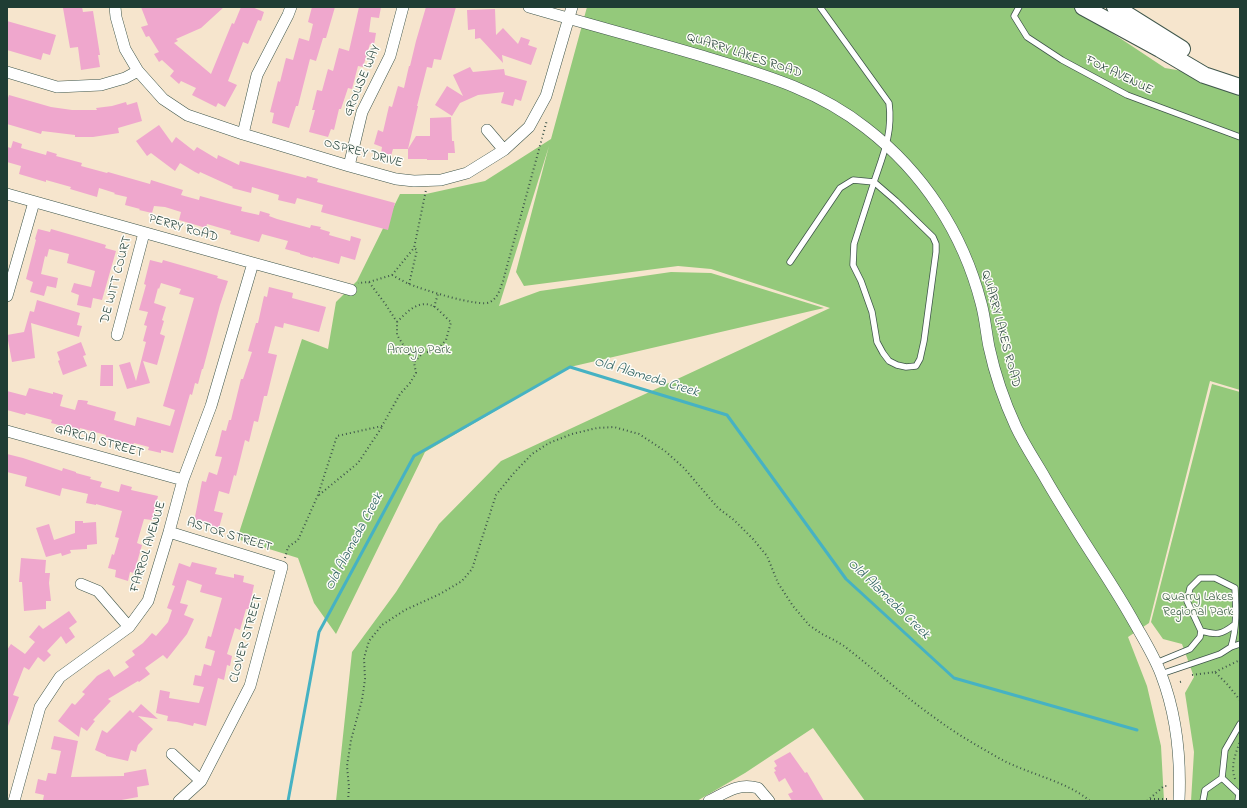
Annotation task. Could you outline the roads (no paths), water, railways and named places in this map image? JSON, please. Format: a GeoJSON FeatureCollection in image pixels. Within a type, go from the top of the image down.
{"type":"FeatureCollection","features":[{"type":"Feature","properties":{"kind":"main road"},"geometry":{"type":"LineString","coordinates":[[1083,7],[1204,75],[1240,87]]}},
{"type":"Feature","properties":{"kind":"main road"},"geometry":{"type":"LineString","coordinates":[[1115,7],[1207,64],[1240,79]]}},
{"type":"Feature","properties":{"kind":"street","name":"OSPREY DRIVE"},"geometry":{"type":"LineString","coordinates":[[115,7],[116,18],[125,49],[138,71],[162,99],[187,115],[243,134],[348,166],[396,179],[414,181],[441,180],[466,173],[504,150],[529,127],[546,96],[572,7]]}},
{"type":"Feature","properties":{"kind":"street"},"geometry":{"type":"LineString","coordinates":[[243,134],[257,75],[288,15],[290,7]]}},
{"type":"Feature","properties":{"kind":"street","name":"GROUSE WAY"},"geometry":{"type":"LineString","coordinates":[[348,166],[362,112],[390,56],[403,7]]}},
{"type":"Feature","properties":{"kind":"street","name":"QUARRY LAKES ROAD"},"geometry":{"type":"LineString","coordinates":[[529,7],[759,73],[786,82],[813,94],[840,109],[864,126],[887,145],[922,182],[949,223],[976,284],[995,371],[1011,417],[1022,439],[1073,525],[1127,609],[1161,674],[1166,689],[1174,726],[1178,761],[1179,801]]}},
{"type":"Feature","properties":{"kind":"street"},"geometry":{"type":"LineString","coordinates":[[7,72],[57,88],[101,85],[125,78],[138,71]]}},
{"type":"Feature","properties":{"kind":"street"},"geometry":{"type":"LineString","coordinates":[[487,130],[504,150]]}},
{"type":"Feature","properties":{"kind":"street","name":"PERRY ROAD"},"geometry":{"type":"LineString","coordinates":[[7,194],[252,264],[355,287]]}},
{"type":"Feature","properties":{"kind":"street"},"geometry":{"type":"LineString","coordinates":[[7,296],[34,202]]}},
{"type":"Feature","properties":{"kind":"street","name":"DE WITT COURT"},"geometry":{"type":"LineString","coordinates":[[117,335],[144,233]]}},
{"type":"Feature","properties":{"kind":"street","name":"FARROL AVENUE"},"geometry":{"type":"LineString","coordinates":[[14,801],[40,707],[60,677],[129,627],[148,601],[183,480],[211,406],[252,264]]}},
{"type":"Feature","properties":{"kind":"street","name":"GARCIA STREET"},"geometry":{"type":"LineString","coordinates":[[7,431],[183,480]]}},
{"type":"Feature","properties":{"kind":"street","name":"ASTOR STREET"},"geometry":{"type":"LineString","coordinates":[[169,532],[282,567]]}},
{"type":"Feature","properties":{"kind":"street","name":"CLOVER STREET"},"geometry":{"type":"LineString","coordinates":[[179,801],[201,781],[250,686],[282,567]]}},
{"type":"Feature","properties":{"kind":"street"},"geometry":{"type":"LineString","coordinates":[[81,584],[98,591],[129,627]]}},
{"type":"Feature","properties":{"kind":"street"},"geometry":{"type":"LineString","coordinates":[[172,754],[201,781]]}},
{"type":"Feature","properties":{"kind":"street"},"geometry":{"type":"LineString","coordinates":[[709,801],[732,789],[747,785],[758,788],[769,801]]}},
{"type":"Feature","properties":{"kind":"lane"},"geometry":{"type":"LineString","coordinates":[[790,262],[840,188],[854,180],[874,182],[933,237],[936,244],[924,341],[920,359],[916,366],[906,367],[897,365],[889,361],[883,352],[877,342],[872,312],[853,265],[854,244],[874,182],[887,145],[891,117],[889,103],[820,7]]}},
{"type":"Feature","properties":{"kind":"lane","name":"FOX AVENUE"},"geometry":{"type":"LineString","coordinates":[[1018,7],[1014,16],[1027,37],[1062,60],[1127,95],[1240,137]]}},
{"type":"Feature","properties":{"kind":"lane"},"geometry":{"type":"LineString","coordinates":[[1156,663],[1190,649],[1200,637],[1201,631],[1187,601],[1190,588],[1200,578],[1215,578],[1238,590],[1234,626],[1235,635],[1231,647]]}},
{"type":"Feature","properties":{"kind":"lane"},"geometry":{"type":"LineString","coordinates":[[1201,631],[1212,634],[1224,632],[1234,626]]}},
{"type":"Feature","properties":{"kind":"lane"},"geometry":{"type":"LineString","coordinates":[[1161,674],[1220,654],[1231,647],[1240,644]]}},
{"type":"Feature","properties":{"kind":"lane"},"geometry":{"type":"LineString","coordinates":[[1203,801],[1205,790],[1222,778],[1225,750],[1240,724]]}},
{"type":"Feature","properties":{"kind":"lane"},"geometry":{"type":"LineString","coordinates":[[1222,778],[1239,794],[1239,799]]}},
{"type":"Feature","properties":{"kind":"waterway","name":"Old Alameda Creek"},"geometry":{"type":"LineString","coordinates":[[288,801],[319,632],[414,456],[570,367],[727,415],[846,579],[954,678],[1137,730]]}},
{"type":"Feature","properties":{"kind":"park label","name":"Arroyo Park"},"geometry":{"type":"Point","coordinates":[419,351]}},
{"type":"Feature","properties":{"kind":"park label","name":"Quarry Lakes Regional Park"},"geometry":{"type":"Point","coordinates":[1198,606]}}]}
